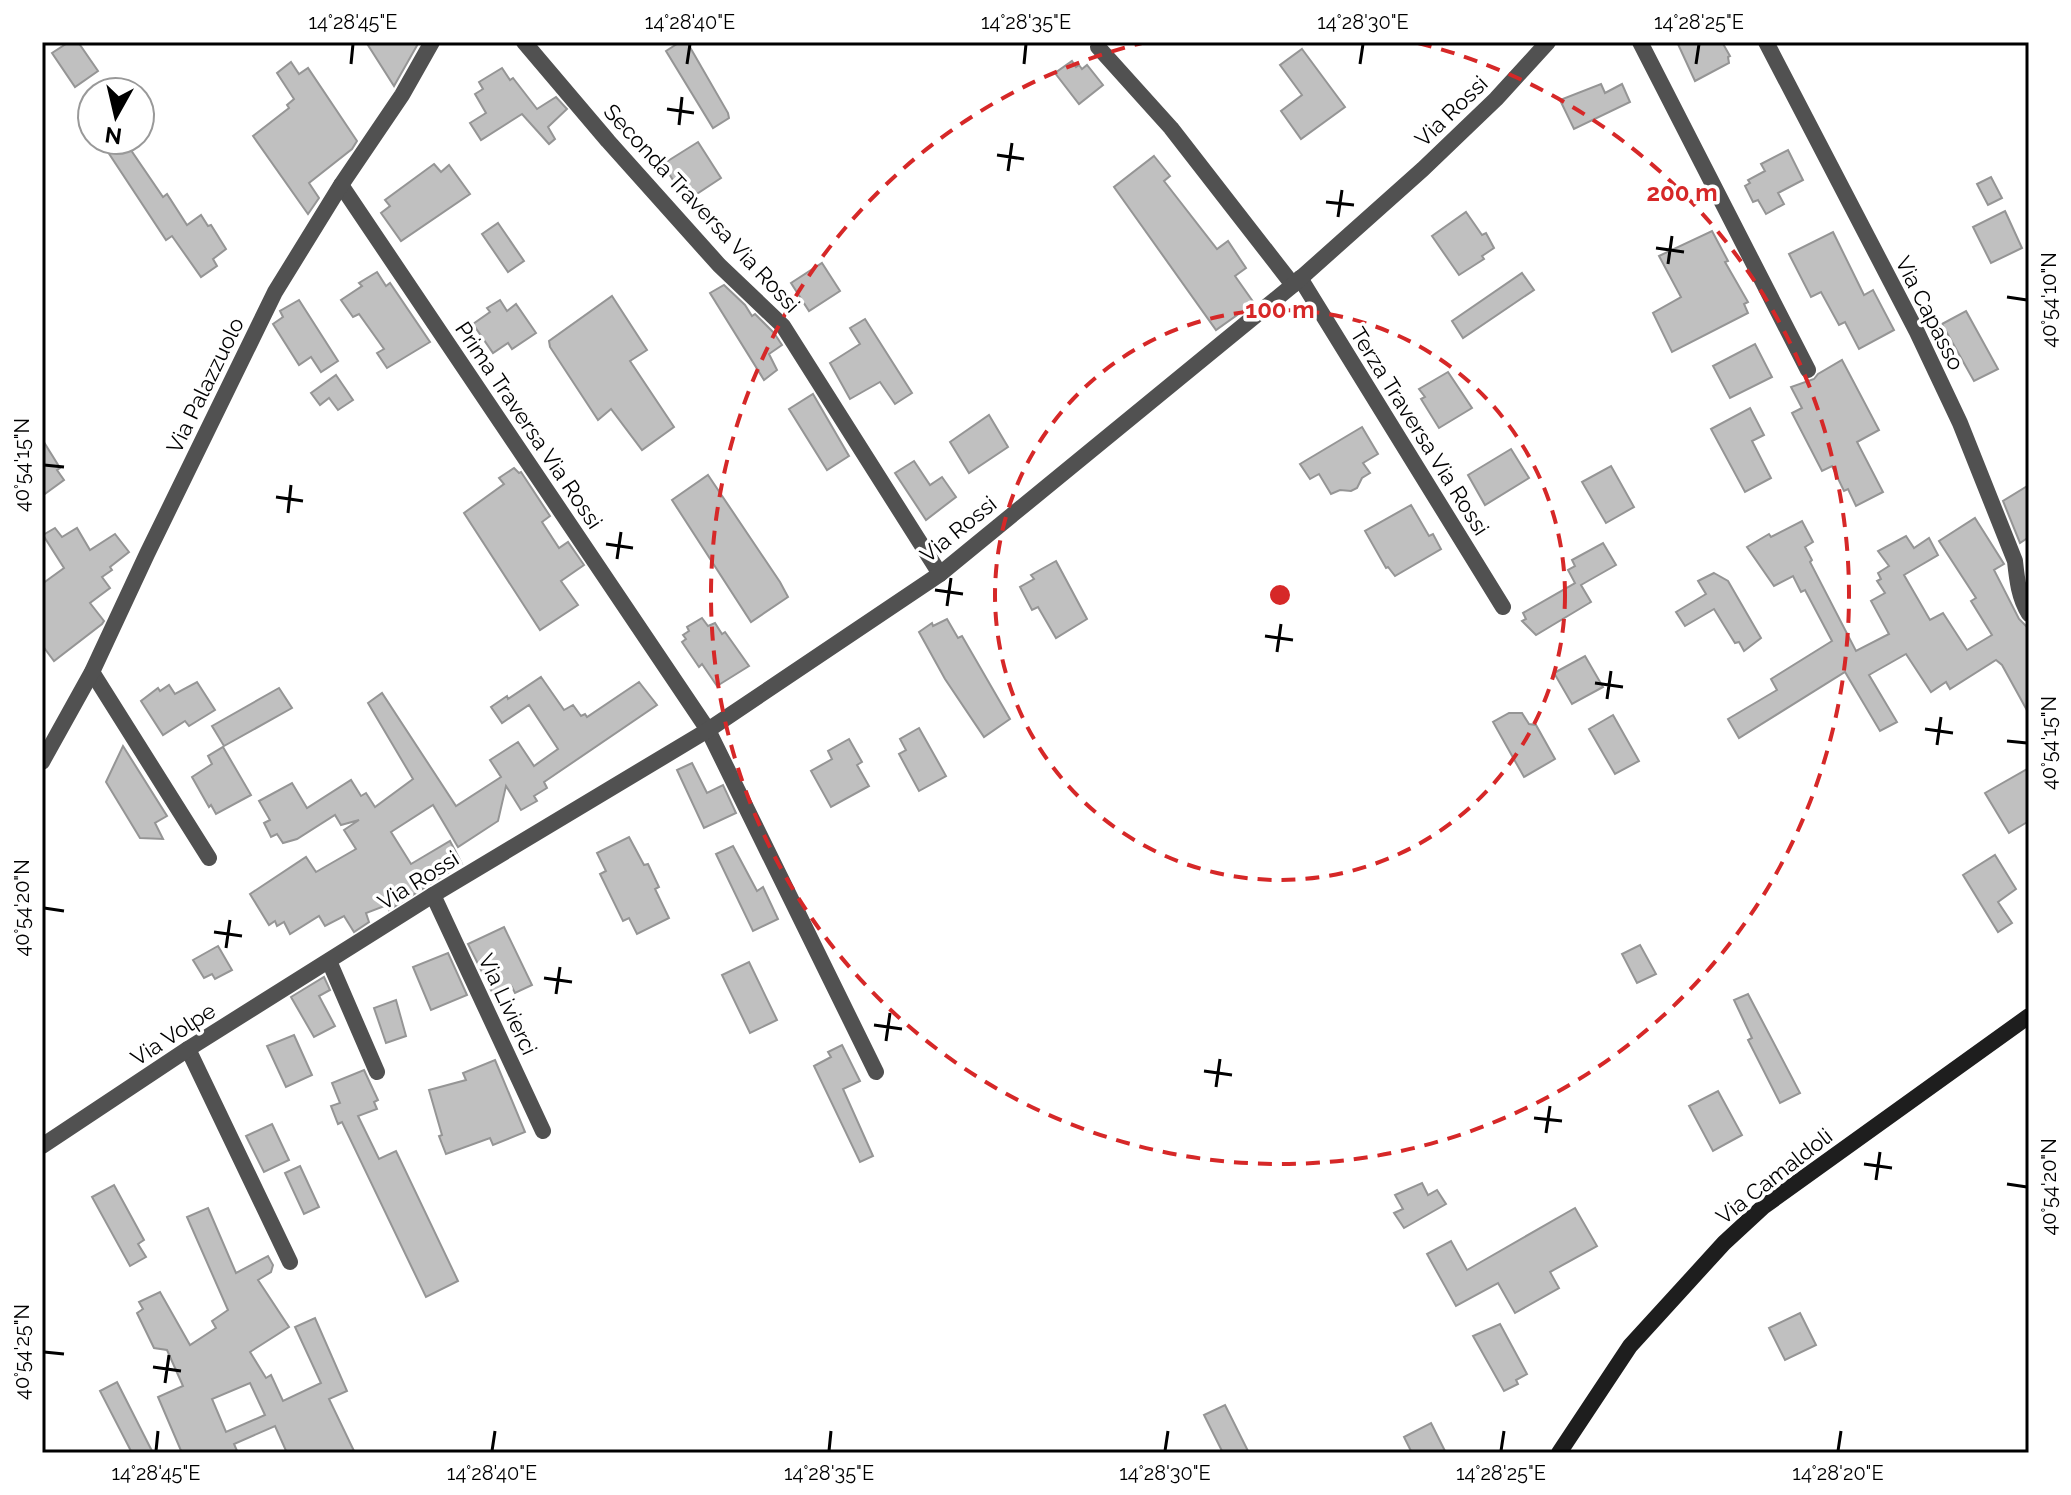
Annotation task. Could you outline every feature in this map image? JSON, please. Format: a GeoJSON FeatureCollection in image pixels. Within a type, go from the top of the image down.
{"type":"FeatureCollection","features":[{"type":"Feature","properties":{"kind":"street","name":"Via Palazzuolo"},"geometry":{"type":"LineString","coordinates":[[42,762],[92,672],[275,292],[341,185],[402,95],[432,42]]}},
{"type":"Feature","properties":{"kind":"street","name":"Seconda Traversa Via Rossi"},"geometry":{"type":"LineString","coordinates":[[524,42],[719,265],[783,326],[940,574]]}},
{"type":"Feature","properties":{"kind":"street","name":"Via Rossi"},"geometry":{"type":"LineString","coordinates":[[329,961],[708,730],[940,574],[1296,282],[1423,169],[1496,99],[1548,42]]}},
{"type":"Feature","properties":{"kind":"street"},"geometry":{"type":"LineString","coordinates":[[1640,42],[1808,370]]}},
{"type":"Feature","properties":{"kind":"street","name":"Via Capasso"},"geometry":{"type":"LineString","coordinates":[[1766,42],[1917,332],[1960,423],[2015,561],[2023,605],[2029,614]]}},
{"type":"Feature","properties":{"kind":"street","name":"Terza Traversa Via Rossi"},"geometry":{"type":"LineString","coordinates":[[1098,47],[1171,128],[1296,282],[1503,607]]}},
{"type":"Feature","properties":{"kind":"street","name":"Prima Traversa Via Rossi"},"geometry":{"type":"LineString","coordinates":[[341,185],[708,730],[876,1072]]}},
{"type":"Feature","properties":{"kind":"street"},"geometry":{"type":"LineString","coordinates":[[92,672],[209,858]]}},
{"type":"Feature","properties":{"kind":"street","name":"Via Livierci"},"geometry":{"type":"LineString","coordinates":[[433,895],[543,1131]]}},
{"type":"Feature","properties":{"kind":"street"},"geometry":{"type":"LineString","coordinates":[[329,961],[377,1072]]}},
{"type":"Feature","properties":{"kind":"street","name":"Via Volpe"},"geometry":{"type":"LineString","coordinates":[[44,1140],[329,961]]}},
{"type":"Feature","properties":{"kind":"street","name":"Via Camaldoli"},"geometry":{"type":"LineString","coordinates":[[1559,1453],[1630,1346],[1724,1243],[1763,1207],[2029,1016]]}},
{"type":"Feature","properties":{"kind":"street"},"geometry":{"type":"LineString","coordinates":[[188,1049],[290,1262]]}},
{"type":"Feature","properties":{"kind":"building"},"geometry":{"type":"Polygon","coordinates":[[[69,42],[78,42],[98,71],[91,76],[76,76],[75,87],[52,53],[69,42]]]}},
{"type":"Feature","properties":{"kind":"building"},"geometry":{"type":"Polygon","coordinates":[[[366,42],[419,42],[394,86],[366,42]]]}},
{"type":"Feature","properties":{"kind":"building"},"geometry":{"type":"Polygon","coordinates":[[[680,42],[687,42],[728,113],[729,118],[713,128],[666,51],[680,42]]]}},
{"type":"Feature","properties":{"kind":"building"},"geometry":{"type":"Polygon","coordinates":[[[1677,42],[1722,42],[1730,56],[1729,63],[1695,81],[1677,42]]]}},
{"type":"Feature","properties":{"kind":"building"},"geometry":{"type":"Polygon","coordinates":[[[1302,49],[1345,107],[1301,139],[1281,111],[1302,95],[1280,65],[1302,49]]]}},
{"type":"Feature","properties":{"kind":"building"},"geometry":{"type":"Polygon","coordinates":[[[1072,61],[1082,69],[1087,65],[1103,85],[1079,104],[1055,73],[1072,61]]]}},
{"type":"Feature","properties":{"kind":"building"},"geometry":{"type":"Polygon","coordinates":[[[291,62],[299,74],[308,68],[357,141],[352,149],[309,183],[319,198],[308,214],[253,136],[289,108],[287,105],[294,99],[277,73],[291,62]]]}},
{"type":"Feature","properties":{"kind":"building"},"geometry":{"type":"Polygon","coordinates":[[[502,68],[537,109],[556,97],[567,109],[548,127],[555,139],[549,144],[522,114],[481,140],[470,123],[486,113],[475,94],[483,89],[479,82],[502,68]]]}},
{"type":"Feature","properties":{"kind":"building"},"geometry":{"type":"Polygon","coordinates":[[[1601,84],[1605,93],[1622,84],[1630,102],[1574,129],[1560,100],[1601,84]]]}},
{"type":"Feature","properties":{"kind":"building"},"geometry":{"type":"Polygon","coordinates":[[[698,142],[721,178],[686,201],[663,164],[698,142]]]}},
{"type":"Feature","properties":{"kind":"building"},"geometry":{"type":"Polygon","coordinates":[[[1788,150],[1803,180],[1778,193],[1784,204],[1766,214],[1758,200],[1753,202],[1745,186],[1750,183],[1748,180],[1765,171],[1761,164],[1788,150]]]}},
{"type":"Feature","properties":{"kind":"building"},"geometry":{"type":"Polygon","coordinates":[[[111,156],[135,156],[163,197],[167,194],[187,225],[201,215],[226,249],[213,259],[217,266],[201,277],[172,236],[166,240],[111,156]]]}},
{"type":"Feature","properties":{"kind":"building"},"geometry":{"type":"Polygon","coordinates":[[[1154,156],[1170,176],[1164,181],[1217,249],[1228,241],[1246,268],[1235,276],[1254,303],[1216,330],[1114,187],[1154,156]]]}},
{"type":"Feature","properties":{"kind":"building"},"geometry":{"type":"Polygon","coordinates":[[[434,164],[441,172],[449,165],[470,194],[401,241],[381,213],[390,206],[385,200],[434,164]]]}},
{"type":"Feature","properties":{"kind":"building"},"geometry":{"type":"Polygon","coordinates":[[[1991,177],[2002,198],[1988,205],[1977,184],[1991,177]]]}},
{"type":"Feature","properties":{"kind":"building"},"geometry":{"type":"Polygon","coordinates":[[[2005,211],[2022,248],[1991,263],[1973,227],[2005,211]]]}},
{"type":"Feature","properties":{"kind":"building"},"geometry":{"type":"Polygon","coordinates":[[[1466,212],[1482,235],[1486,233],[1494,248],[1482,256],[1484,259],[1459,275],[1432,236],[1466,212]]]}},
{"type":"Feature","properties":{"kind":"building"},"geometry":{"type":"Polygon","coordinates":[[[498,223],[524,261],[508,272],[482,234],[498,223]]]}},
{"type":"Feature","properties":{"kind":"building"},"geometry":{"type":"Polygon","coordinates":[[[1712,231],[1728,261],[1725,262],[1748,302],[1744,304],[1748,313],[1672,352],[1653,313],[1681,297],[1659,256],[1712,231]]]}},
{"type":"Feature","properties":{"kind":"building"},"geometry":{"type":"Polygon","coordinates":[[[1833,232],[1864,295],[1873,290],[1894,330],[1859,349],[1845,322],[1839,325],[1821,292],[1811,297],[1789,254],[1833,232]]]}},
{"type":"Feature","properties":{"kind":"building"},"geometry":{"type":"Polygon","coordinates":[[[822,263],[840,291],[809,311],[791,283],[822,263]]]}},
{"type":"Feature","properties":{"kind":"building"},"geometry":{"type":"Polygon","coordinates":[[[377,272],[386,286],[390,283],[430,342],[387,368],[377,353],[384,349],[359,314],[353,317],[341,300],[377,272]]]}},
{"type":"Feature","properties":{"kind":"building"},"geometry":{"type":"Polygon","coordinates":[[[1522,273],[1534,290],[1463,338],[1452,321],[1522,273]]]}},
{"type":"Feature","properties":{"kind":"building"},"geometry":{"type":"Polygon","coordinates":[[[724,285],[752,316],[755,314],[774,333],[782,345],[769,354],[777,370],[764,380],[710,293],[724,285]]]}},
{"type":"Feature","properties":{"kind":"building"},"geometry":{"type":"Polygon","coordinates":[[[612,296],[647,350],[630,361],[674,427],[642,450],[611,409],[598,420],[550,347],[549,341],[612,296]]]}},
{"type":"Feature","properties":{"kind":"building"},"geometry":{"type":"Polygon","coordinates":[[[299,300],[338,361],[321,372],[311,357],[299,365],[273,324],[283,317],[280,311],[299,300]]]}},
{"type":"Feature","properties":{"kind":"building"},"geometry":{"type":"Polygon","coordinates":[[[500,300],[507,311],[516,304],[536,333],[512,349],[508,343],[493,353],[473,324],[490,312],[487,308],[500,300]]]}},
{"type":"Feature","properties":{"kind":"building"},"geometry":{"type":"Polygon","coordinates":[[[1966,311],[1998,369],[1974,381],[1942,324],[1966,311]]]}},
{"type":"Feature","properties":{"kind":"building"},"geometry":{"type":"Polygon","coordinates":[[[865,319],[912,393],[895,404],[880,382],[850,399],[830,363],[860,344],[850,328],[865,319]]]}},
{"type":"Feature","properties":{"kind":"building"},"geometry":{"type":"Polygon","coordinates":[[[1755,344],[1772,377],[1730,398],[1713,366],[1755,344]]]}},
{"type":"Feature","properties":{"kind":"building"},"geometry":{"type":"Polygon","coordinates":[[[1842,360],[1879,430],[1857,442],[1883,492],[1856,506],[1848,489],[1844,491],[1832,466],[1822,471],[1792,413],[1802,408],[1791,387],[1814,379],[1842,360]]]}},
{"type":"Feature","properties":{"kind":"building"},"geometry":{"type":"Polygon","coordinates":[[[1448,372],[1472,408],[1439,428],[1421,399],[1425,397],[1419,389],[1448,372]]]}},
{"type":"Feature","properties":{"kind":"building"},"geometry":{"type":"Polygon","coordinates":[[[336,375],[353,400],[338,410],[329,398],[320,405],[311,393],[336,375]]]}},
{"type":"Feature","properties":{"kind":"building"},"geometry":{"type":"Polygon","coordinates":[[[813,394],[849,456],[827,470],[789,409],[813,394]]]}},
{"type":"Feature","properties":{"kind":"building"},"geometry":{"type":"Polygon","coordinates":[[[1750,408],[1764,435],[1752,441],[1771,478],[1745,492],[1711,429],[1750,408]]]}},
{"type":"Feature","properties":{"kind":"building"},"geometry":{"type":"Polygon","coordinates":[[[989,415],[1008,447],[969,473],[950,442],[989,415]]]}},
{"type":"Feature","properties":{"kind":"building"},"geometry":{"type":"Polygon","coordinates":[[[1362,427],[1378,454],[1363,463],[1370,473],[1362,478],[1357,488],[1331,494],[1319,474],[1310,479],[1300,464],[1362,427]]]}},
{"type":"Feature","properties":{"kind":"building"},"geometry":{"type":"Polygon","coordinates":[[[42,439],[64,480],[42,496],[42,439]]]}},
{"type":"Feature","properties":{"kind":"building"},"geometry":{"type":"Polygon","coordinates":[[[1511,449],[1529,478],[1485,505],[1468,475],[1511,449]]]}},
{"type":"Feature","properties":{"kind":"building"},"geometry":{"type":"Polygon","coordinates":[[[914,461],[930,485],[942,477],[956,497],[926,520],[895,473],[914,461]]]}},
{"type":"Feature","properties":{"kind":"building"},"geometry":{"type":"Polygon","coordinates":[[[1611,466],[1634,507],[1606,523],[1582,482],[1611,466]]]}},
{"type":"Feature","properties":{"kind":"building"},"geometry":{"type":"Polygon","coordinates":[[[514,468],[521,472],[550,516],[542,522],[559,548],[568,542],[584,565],[561,581],[578,605],[540,630],[464,513],[504,484],[499,478],[514,468]]]}},
{"type":"Feature","properties":{"kind":"building"},"geometry":{"type":"Polygon","coordinates":[[[708,475],[788,597],[751,622],[672,500],[708,475]]]}},
{"type":"Feature","properties":{"kind":"building"},"geometry":{"type":"Polygon","coordinates":[[[2029,485],[2029,537],[2020,543],[2003,501],[2029,485]]]}},
{"type":"Feature","properties":{"kind":"building"},"geometry":{"type":"Polygon","coordinates":[[[1411,505],[1429,536],[1433,534],[1441,549],[1395,576],[1386,568],[1365,531],[1411,505]]]}},
{"type":"Feature","properties":{"kind":"building"},"geometry":{"type":"Polygon","coordinates":[[[1975,518],[2004,564],[1994,570],[2019,619],[2029,629],[2029,714],[2002,665],[1996,660],[1950,689],[1946,682],[1931,692],[1906,654],[1869,675],[1897,722],[1880,731],[1845,672],[1739,738],[1728,719],[1777,690],[1771,679],[1832,641],[1805,590],[1801,592],[1793,576],[1774,586],[1747,547],[1802,521],[1813,542],[1805,547],[1812,560],[1810,562],[1856,651],[1889,634],[1871,601],[1885,593],[1877,581],[1881,579],[1878,573],[1889,566],[1878,551],[1906,536],[1914,548],[1929,538],[1938,555],[1904,575],[1930,620],[1943,613],[1967,650],[1992,635],[1971,601],[1976,598],[1939,541],[1975,518]]]}},
{"type":"Feature","properties":{"kind":"building"},"geometry":{"type":"Polygon","coordinates":[[[55,528],[62,537],[77,528],[90,550],[115,534],[129,552],[102,577],[110,588],[90,603],[104,621],[102,624],[54,661],[42,645],[42,584],[64,568],[43,535],[55,528]]]}},
{"type":"Feature","properties":{"kind":"building"},"geometry":{"type":"Polygon","coordinates":[[[1603,543],[1616,565],[1581,585],[1591,602],[1536,635],[1522,621],[1526,619],[1523,613],[1575,583],[1568,570],[1575,566],[1572,560],[1603,543]]]}},
{"type":"Feature","properties":{"kind":"building"},"geometry":{"type":"Polygon","coordinates":[[[1056,561],[1087,619],[1056,638],[1038,607],[1032,610],[1020,587],[1034,579],[1031,575],[1056,561]]]}},
{"type":"Feature","properties":{"kind":"building"},"geometry":{"type":"Polygon","coordinates":[[[1714,573],[1728,581],[1761,638],[1744,651],[1739,642],[1735,643],[1714,609],[1685,626],[1676,612],[1706,594],[1698,581],[1714,573]]]}},
{"type":"Feature","properties":{"kind":"building"},"geometry":{"type":"Polygon","coordinates":[[[702,618],[708,626],[715,623],[722,634],[725,632],[749,666],[717,686],[682,642],[686,639],[683,635],[689,631],[687,627],[702,618]]]}},
{"type":"Feature","properties":{"kind":"building"},"geometry":{"type":"Polygon","coordinates":[[[947,619],[958,638],[962,636],[1010,719],[984,737],[945,679],[919,632],[932,623],[933,626],[947,619]]]}},
{"type":"Feature","properties":{"kind":"building"},"geometry":{"type":"Polygon","coordinates":[[[1585,656],[1603,687],[1572,704],[1554,673],[1585,656]]]}},
{"type":"Feature","properties":{"kind":"building"},"geometry":{"type":"Polygon","coordinates":[[[541,677],[564,710],[573,705],[581,716],[585,714],[587,717],[639,682],[657,705],[544,782],[547,788],[534,796],[537,801],[521,810],[506,786],[498,821],[458,847],[433,805],[391,832],[411,864],[450,841],[462,864],[389,910],[387,905],[366,913],[369,922],[354,932],[344,916],[325,926],[319,916],[290,934],[284,922],[277,926],[275,921],[269,925],[250,894],[306,857],[316,872],[356,849],[344,830],[359,820],[341,825],[335,815],[297,839],[283,843],[277,834],[271,837],[264,823],[270,820],[259,801],[292,783],[307,808],[351,780],[361,796],[366,793],[375,807],[413,779],[368,703],[382,693],[456,806],[501,777],[490,760],[518,742],[534,766],[558,749],[529,705],[502,723],[491,707],[541,677]]]}},
{"type":"Feature","properties":{"kind":"building"},"geometry":{"type":"Polygon","coordinates":[[[197,682],[215,710],[189,726],[185,721],[163,735],[141,701],[158,688],[160,691],[169,685],[175,694],[197,682]]]}},
{"type":"Feature","properties":{"kind":"building"},"geometry":{"type":"Polygon","coordinates":[[[279,688],[292,708],[224,746],[212,726],[279,688]]]}},
{"type":"Feature","properties":{"kind":"building"},"geometry":{"type":"Polygon","coordinates":[[[1509,713],[1522,713],[1529,724],[1536,725],[1555,759],[1524,777],[1493,722],[1509,713]]]}},
{"type":"Feature","properties":{"kind":"building"},"geometry":{"type":"Polygon","coordinates":[[[1613,715],[1639,761],[1615,774],[1589,729],[1613,715]]]}},
{"type":"Feature","properties":{"kind":"building"},"geometry":{"type":"Polygon","coordinates":[[[919,728],[946,776],[919,791],[899,754],[906,750],[900,739],[919,728]]]}},
{"type":"Feature","properties":{"kind":"building"},"geometry":{"type":"Polygon","coordinates":[[[849,739],[862,762],[857,765],[869,786],[831,807],[811,771],[832,759],[828,751],[849,739]]]}},
{"type":"Feature","properties":{"kind":"building"},"geometry":{"type":"Polygon","coordinates":[[[123,746],[167,816],[155,823],[163,839],[140,838],[106,782],[123,746]]]}},
{"type":"Feature","properties":{"kind":"building"},"geometry":{"type":"Polygon","coordinates":[[[223,747],[251,795],[216,814],[192,777],[212,764],[208,756],[223,747]]]}},
{"type":"Feature","properties":{"kind":"building"},"geometry":{"type":"Polygon","coordinates":[[[692,763],[707,793],[723,785],[736,813],[704,828],[677,770],[692,763]]]}},
{"type":"Feature","properties":{"kind":"building"},"geometry":{"type":"Polygon","coordinates":[[[2029,768],[2029,821],[2009,833],[1985,793],[2029,768]]]}},
{"type":"Feature","properties":{"kind":"building"},"geometry":{"type":"Polygon","coordinates":[[[629,837],[644,865],[648,864],[659,887],[655,889],[669,918],[637,934],[629,918],[623,921],[600,874],[606,871],[597,853],[629,837]]]}},
{"type":"Feature","properties":{"kind":"building"},"geometry":{"type":"Polygon","coordinates":[[[733,846],[757,891],[763,887],[778,919],[753,931],[716,854],[733,846]]]}},
{"type":"Feature","properties":{"kind":"building"},"geometry":{"type":"Polygon","coordinates":[[[1995,855],[2016,889],[1998,902],[2012,923],[1998,932],[1963,875],[1995,855]]]}},
{"type":"Feature","properties":{"kind":"building"},"geometry":{"type":"Polygon","coordinates":[[[504,927],[532,985],[515,993],[512,987],[494,996],[468,944],[504,927]]]}},
{"type":"Feature","properties":{"kind":"building"},"geometry":{"type":"Polygon","coordinates":[[[1640,945],[1656,974],[1637,983],[1622,954],[1640,945]]]}},
{"type":"Feature","properties":{"kind":"building"},"geometry":{"type":"Polygon","coordinates":[[[218,946],[232,970],[215,979],[212,974],[204,978],[193,960],[218,946]]]}},
{"type":"Feature","properties":{"kind":"building"},"geometry":{"type":"Polygon","coordinates":[[[448,953],[467,995],[431,1010],[413,967],[448,953]]]}},
{"type":"Feature","properties":{"kind":"building"},"geometry":{"type":"Polygon","coordinates":[[[749,962],[777,1020],[750,1033],[722,975],[749,962]]]}},
{"type":"Feature","properties":{"kind":"building"},"geometry":{"type":"Polygon","coordinates":[[[324,977],[330,990],[319,996],[335,1026],[314,1037],[291,997],[324,977]]]}},
{"type":"Feature","properties":{"kind":"building"},"geometry":{"type":"Polygon","coordinates":[[[1748,994],[1800,1093],[1780,1103],[1748,1040],[1752,1038],[1734,1000],[1748,994]]]}},
{"type":"Feature","properties":{"kind":"building"},"geometry":{"type":"Polygon","coordinates":[[[396,1000],[406,1036],[386,1043],[374,1008],[396,1000]]]}},
{"type":"Feature","properties":{"kind":"building"},"geometry":{"type":"Polygon","coordinates":[[[294,1035],[312,1075],[286,1087],[267,1046],[294,1035]]]}},
{"type":"Feature","properties":{"kind":"building"},"geometry":{"type":"Polygon","coordinates":[[[842,1045],[860,1081],[843,1089],[873,1156],[860,1162],[814,1066],[831,1057],[828,1052],[842,1045]]]}},
{"type":"Feature","properties":{"kind":"building"},"geometry":{"type":"Polygon","coordinates":[[[495,1060],[525,1132],[493,1145],[490,1138],[446,1154],[429,1090],[466,1080],[463,1073],[495,1060]]]}},
{"type":"Feature","properties":{"kind":"building"},"geometry":{"type":"Polygon","coordinates":[[[364,1070],[378,1100],[374,1102],[377,1109],[358,1116],[379,1159],[396,1151],[458,1281],[426,1297],[342,1122],[338,1124],[331,1106],[340,1103],[332,1083],[364,1070]]]}},
{"type":"Feature","properties":{"kind":"building"},"geometry":{"type":"Polygon","coordinates":[[[1718,1091],[1742,1135],[1713,1151],[1689,1106],[1718,1091]]]}},
{"type":"Feature","properties":{"kind":"building"},"geometry":{"type":"Polygon","coordinates":[[[272,1124],[289,1160],[264,1172],[246,1136],[272,1124]]]}},
{"type":"Feature","properties":{"kind":"building"},"geometry":{"type":"Polygon","coordinates":[[[300,1166],[319,1207],[304,1214],[285,1173],[300,1166]]]}},
{"type":"Feature","properties":{"kind":"building"},"geometry":{"type":"Polygon","coordinates":[[[1422,1183],[1428,1195],[1437,1190],[1446,1204],[1404,1228],[1394,1213],[1403,1209],[1395,1195],[1422,1183]]]}},
{"type":"Feature","properties":{"kind":"building"},"geometry":{"type":"Polygon","coordinates":[[[114,1185],[144,1240],[138,1244],[146,1257],[130,1266],[92,1197],[114,1185]]]}},
{"type":"Feature","properties":{"kind":"building"},"geometry":{"type":"Polygon","coordinates":[[[208,1208],[236,1273],[268,1256],[273,1265],[271,1272],[258,1280],[289,1327],[250,1352],[266,1378],[271,1375],[283,1401],[321,1383],[295,1327],[315,1318],[347,1391],[329,1399],[355,1453],[287,1453],[275,1426],[234,1444],[238,1453],[182,1453],[158,1397],[183,1386],[167,1350],[154,1348],[137,1313],[143,1309],[139,1302],[160,1292],[190,1345],[216,1328],[212,1321],[228,1310],[187,1217],[208,1208]],[[250,1383],[212,1399],[226,1432],[265,1415],[250,1383]]]}},
{"type":"Feature","properties":{"kind":"building"},"geometry":{"type":"Polygon","coordinates":[[[1575,1208],[1597,1246],[1550,1272],[1559,1288],[1515,1313],[1498,1283],[1456,1306],[1427,1254],[1451,1241],[1467,1270],[1575,1208]]]}},
{"type":"Feature","properties":{"kind":"building"},"geometry":{"type":"Polygon","coordinates":[[[1800,1313],[1816,1345],[1785,1360],[1769,1328],[1800,1313]]]}},
{"type":"Feature","properties":{"kind":"building"},"geometry":{"type":"Polygon","coordinates":[[[1500,1324],[1527,1374],[1516,1380],[1518,1384],[1504,1391],[1473,1336],[1500,1324]]]}},
{"type":"Feature","properties":{"kind":"building"},"geometry":{"type":"Polygon","coordinates":[[[117,1382],[153,1453],[132,1453],[100,1391],[117,1382]]]}},
{"type":"Feature","properties":{"kind":"building"},"geometry":{"type":"Polygon","coordinates":[[[1225,1405],[1249,1453],[1223,1453],[1204,1415],[1225,1405]]]}},
{"type":"Feature","properties":{"kind":"building"},"geometry":{"type":"Polygon","coordinates":[[[1431,1423],[1446,1453],[1412,1453],[1404,1437],[1431,1423]]]}}]}
